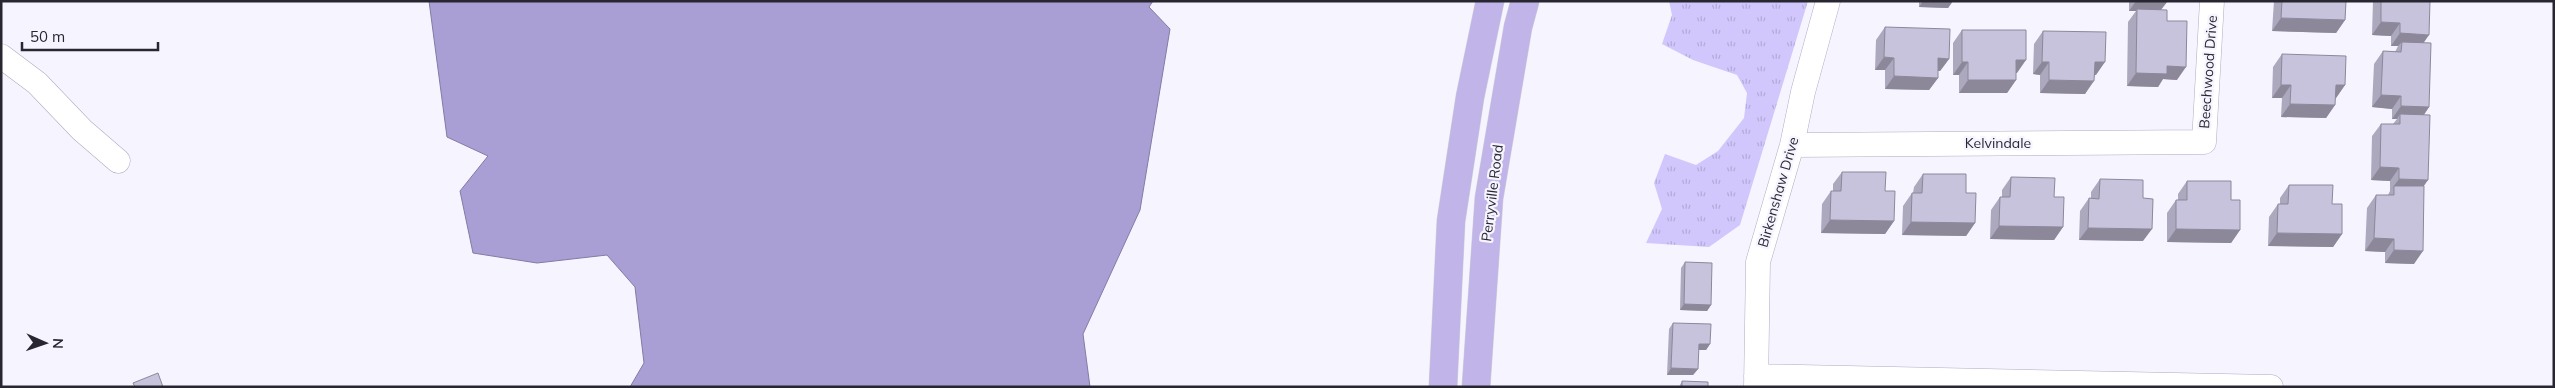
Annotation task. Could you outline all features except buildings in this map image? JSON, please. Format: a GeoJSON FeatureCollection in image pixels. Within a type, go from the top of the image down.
{"type":"FeatureCollection","features":[{"type":"Feature","properties":{"kind":"main road"},"geometry":{"type":"LineString","coordinates":[[1443,387],[1451,221],[1470,96],[1490,1]]}},
{"type":"Feature","properties":{"kind":"main road","name":"Perryville Road"},"geometry":{"type":"LineString","coordinates":[[1476,387],[1488,198],[1518,27],[1525,1]]}},
{"type":"Feature","properties":{"kind":"street","name":"Birkenshaw Drive"},"geometry":{"type":"LineString","coordinates":[[1756,381],[1758,262],[1792,145],[1803,92],[1828,1]]}},
{"type":"Feature","properties":{"kind":"street","name":"Beechwood Drive"},"geometry":{"type":"LineString","coordinates":[[2204,142],[2212,1]]}},
{"type":"Feature","properties":{"kind":"street"},"geometry":{"type":"LineString","coordinates":[[1,56],[37,83],[82,130],[118,161]]}},
{"type":"Feature","properties":{"kind":"street","name":"Kelvindale"},"geometry":{"type":"LineString","coordinates":[[1792,145],[2204,142]]}},
{"type":"Feature","properties":{"kind":"street"},"geometry":{"type":"LineString","coordinates":[[1756,381],[2271,387]]}},
{"type":"Feature","properties":{"kind":"green space"},"geometry":{"type":"Polygon","coordinates":[[[1669,1],[1808,1],[1740,225],[1709,247],[1646,243],[1662,209],[1654,183],[1665,154],[1696,165],[1718,151],[1744,118],[1747,93],[1737,75],[1693,60],[1662,44],[1672,15],[1669,1]]]}},
{"type":"Feature","properties":{"kind":"shaded area"},"geometry":{"type":"Polygon","coordinates":[[[429,1],[1153,1],[1149,7],[1170,29],[1140,210],[1083,334],[1090,387],[630,387],[644,363],[635,287],[607,255],[537,263],[473,253],[460,191],[488,156],[447,137],[429,1]]]}}]}
